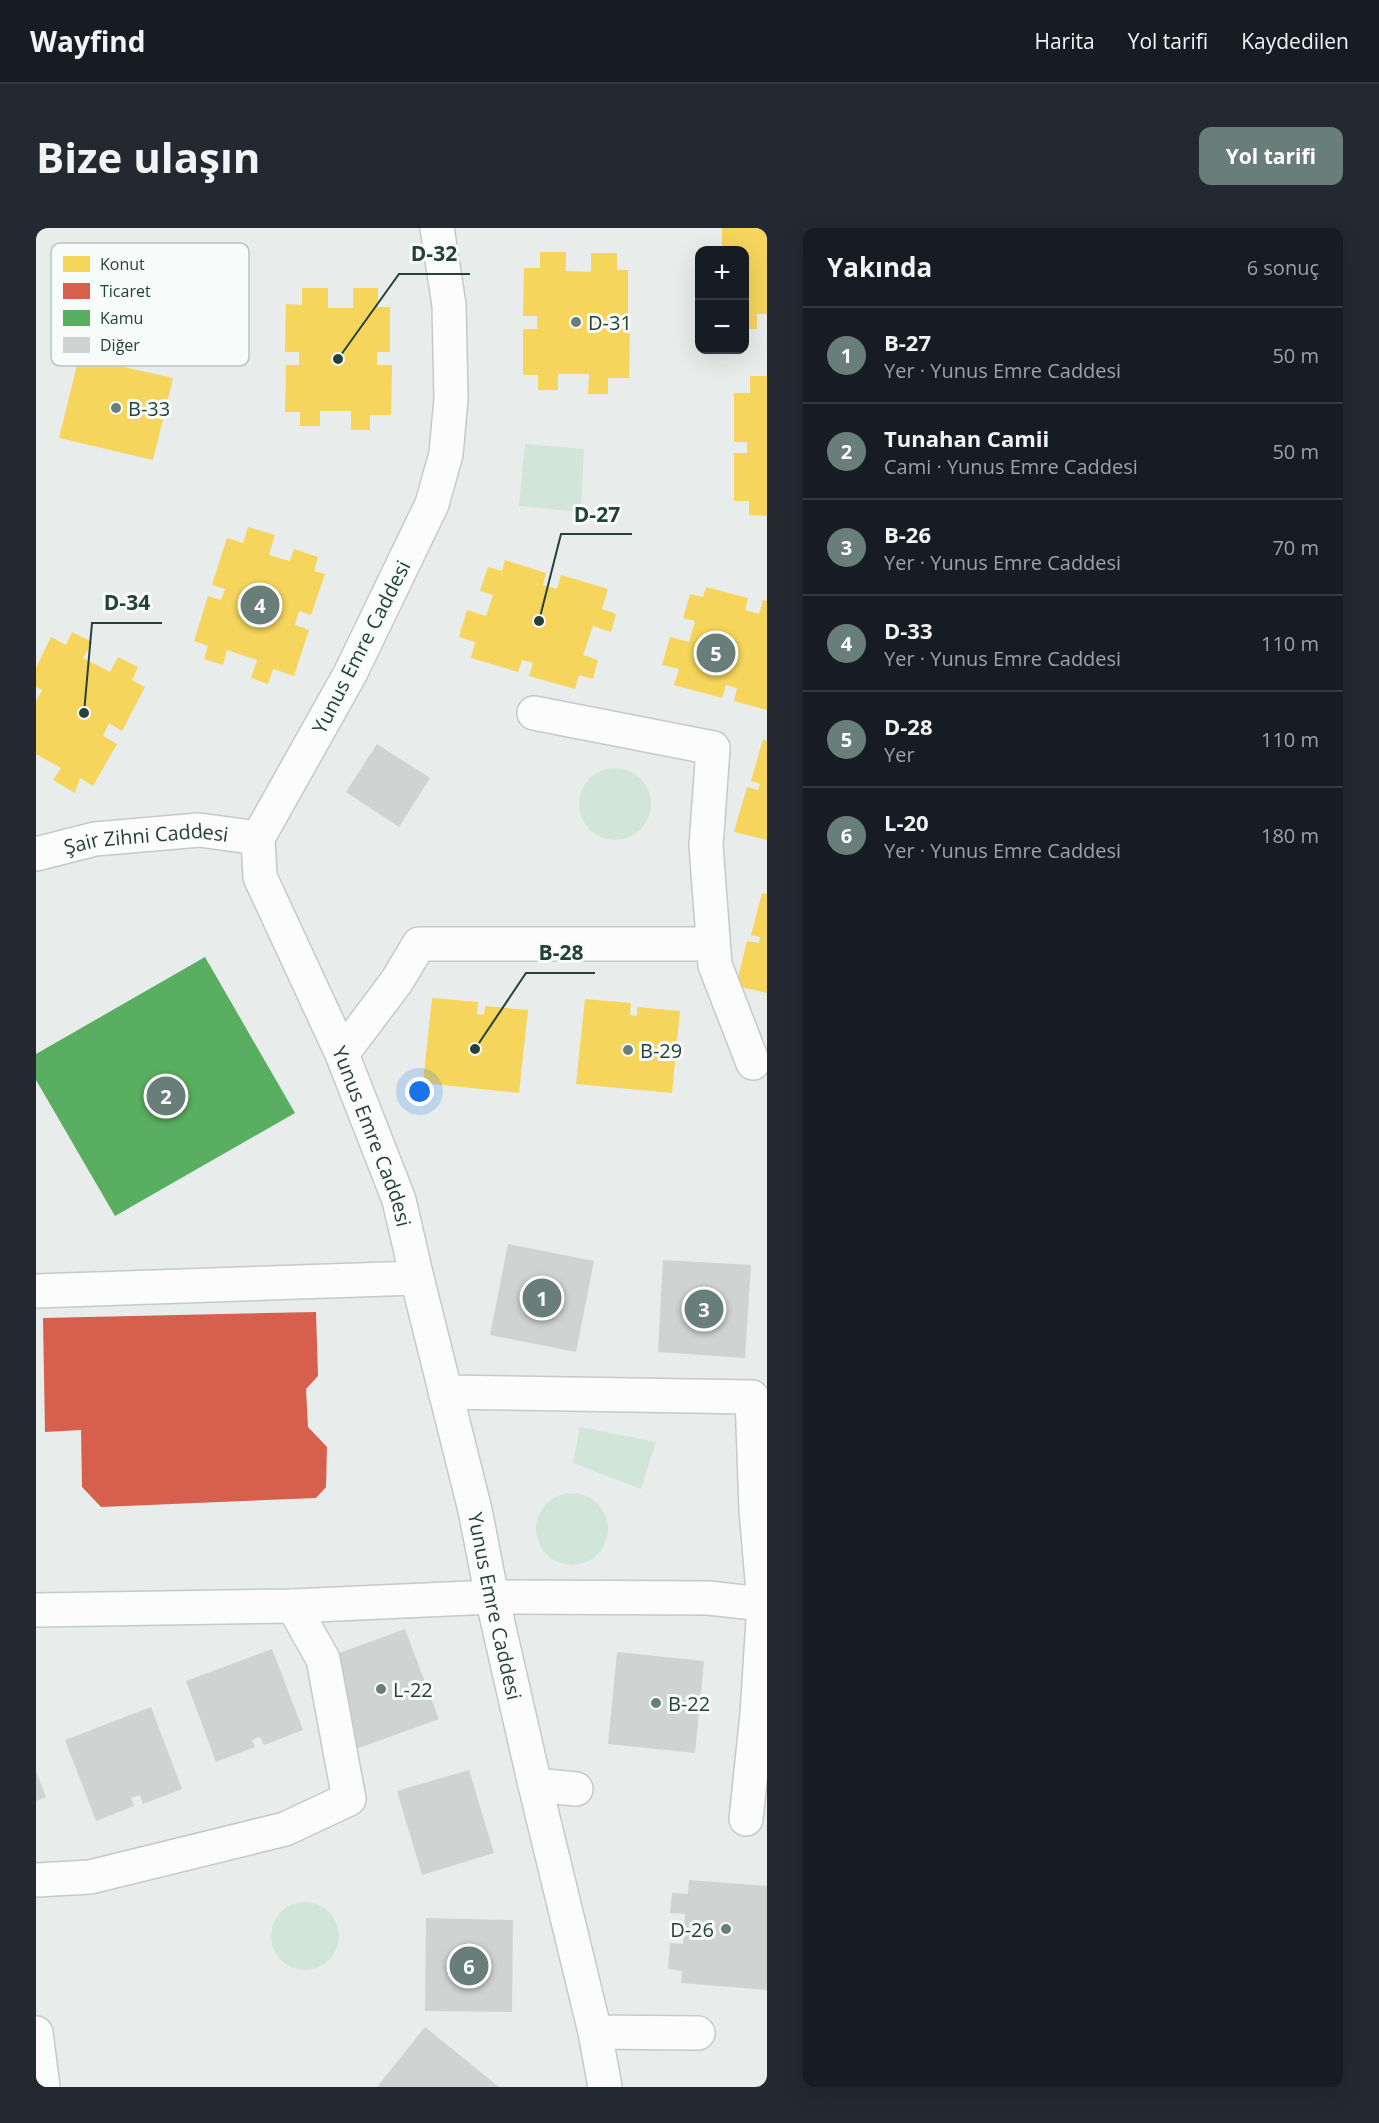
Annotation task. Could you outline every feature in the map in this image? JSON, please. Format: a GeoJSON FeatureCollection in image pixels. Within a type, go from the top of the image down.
{"type":"FeatureCollection","features":[{"type":"Feature","properties":{"kind":"street","name":"Yunus Emre Caddesi"},"geometry":{"type":"LineString","coordinates":[[437,228],[449,305],[450,399],[446,454],[432,504],[350,674],[258,838],[260,877],[342,1054],[399,1200],[476,1510],[492,1597],[535,1785],[596,2032],[605,2087]]}},
{"type":"Feature","properties":{"kind":"street"},"geometry":{"type":"LineString","coordinates":[[534,713],[714,748],[706,846],[715,965],[753,1063]]}},
{"type":"Feature","properties":{"kind":"street","name":"Şair Zihni Caddesi"},"geometry":{"type":"LineString","coordinates":[[36,854],[95,840],[199,830],[258,838]]}},
{"type":"Feature","properties":{"kind":"street"},"geometry":{"type":"LineString","coordinates":[[342,1054],[397,981],[419,944],[714,944]]}},
{"type":"Feature","properties":{"kind":"street"},"geometry":{"type":"LineString","coordinates":[[36,1291],[417,1278]]}},
{"type":"Feature","properties":{"kind":"street"},"geometry":{"type":"LineString","coordinates":[[445,1392],[752,1398],[756,1510],[764,1604],[757,1714],[746,1819]]}},
{"type":"Feature","properties":{"kind":"street"},"geometry":{"type":"LineString","coordinates":[[36,1610],[293,1606],[492,1597],[708,1598],[764,1604]]}},
{"type":"Feature","properties":{"kind":"street"},"geometry":{"type":"LineString","coordinates":[[36,1880],[90,1877],[285,1829],[350,1800],[323,1659],[293,1606]]}},
{"type":"Feature","properties":{"kind":"street"},"geometry":{"type":"LineString","coordinates":[[535,1785],[576,1789]]}},
{"type":"Feature","properties":{"kind":"street"},"geometry":{"type":"LineString","coordinates":[[596,2032],[698,2033]]}},
{"type":"Feature","properties":{"kind":"street"},"geometry":{"type":"LineString","coordinates":[[36,2033],[43,2087]]}},
{"type":"Feature","properties":{"kind":"green space"},"geometry":{"type":"Polygon","coordinates":[[[525,444],[584,449],[581,512],[519,506],[525,444]]]}},
{"type":"Feature","properties":{"kind":"green space"},"geometry":{"type":"Polygon","coordinates":[[[622,768],[641,778],[649,790],[651,804],[649,818],[641,830],[629,838],[608,840],[589,830],[581,818],[579,797],[589,778],[601,770],[622,768]]]}},
{"type":"Feature","properties":{"kind":"green space"},"geometry":{"type":"Polygon","coordinates":[[[580,1427],[656,1442],[641,1489],[573,1463],[580,1427]]]}},
{"type":"Feature","properties":{"kind":"green space"},"geometry":{"type":"Polygon","coordinates":[[[572,1493],[586,1496],[598,1503],[605,1515],[608,1529],[605,1543],[598,1555],[586,1562],[572,1565],[558,1562],[546,1555],[539,1543],[536,1529],[539,1515],[546,1503],[558,1496],[572,1493]]]}},
{"type":"Feature","properties":{"kind":"green space"},"geometry":{"type":"Polygon","coordinates":[[[305,1902],[318,1905],[329,1912],[336,1923],[339,1936],[336,1949],[329,1960],[318,1967],[305,1970],[292,1967],[281,1960],[274,1949],[271,1936],[274,1923],[281,1912],[292,1905],[305,1902]]]}},
{"type":"Feature","properties":{"kind":"building: Konut"},"geometry":{"type":"Polygon","coordinates":[[[722,228],[767,228],[767,314],[757,314],[757,329],[749,329],[749,246],[722,246],[722,228]]]}},
{"type":"Feature","properties":{"kind":"building: Konut","name":"D-31"},"geometry":{"type":"Polygon","coordinates":[[[540,252],[566,252],[566,271],[591,272],[591,253],[617,253],[617,270],[628,270],[628,316],[615,316],[615,328],[630,328],[629,378],[608,378],[608,394],[588,394],[589,374],[558,374],[558,390],[538,390],[538,375],[523,375],[523,329],[537,329],[537,316],[523,316],[524,268],[540,268],[540,252]]]}},
{"type":"Feature","properties":{"kind":"building: Konut"},"geometry":{"type":"Polygon","coordinates":[[[302,288],[328,288],[328,308],[353,308],[353,288],[378,288],[378,307],[390,307],[390,352],[377,352],[377,365],[392,365],[391,415],[370,415],[370,430],[351,430],[351,411],[320,411],[320,426],[300,426],[300,412],[285,412],[286,365],[299,365],[299,352],[285,352],[286,304],[302,305],[302,288]]]}},
{"type":"Feature","properties":{"kind":"building: Konut","name":"B-33"},"geometry":{"type":"Polygon","coordinates":[[[77,366],[119,366],[173,378],[153,460],[59,438],[77,366]]]}},
{"type":"Feature","properties":{"kind":"building: Konut"},"geometry":{"type":"Polygon","coordinates":[[[750,376],[767,376],[767,516],[749,515],[749,501],[734,501],[734,453],[747,453],[747,442],[734,442],[734,393],[750,393],[750,376]]]}},
{"type":"Feature","properties":{"kind":"building: Konut"},"geometry":{"type":"Polygon","coordinates":[[[248,527],[275,535],[269,555],[290,561],[294,549],[318,557],[314,571],[325,574],[311,615],[299,611],[295,625],[309,630],[294,676],[273,669],[268,684],[251,678],[257,660],[227,650],[223,665],[204,659],[208,646],[194,641],[208,596],[221,600],[225,589],[212,585],[227,538],[243,543],[248,527]]]}},
{"type":"Feature","properties":{"kind":"building: Konut"},"geometry":{"type":"Polygon","coordinates":[[[505,560],[546,573],[543,585],[557,589],[561,575],[608,589],[602,609],[616,614],[611,632],[593,626],[583,655],[598,660],[593,679],[579,675],[575,689],[529,676],[533,663],[522,660],[518,672],[471,658],[475,642],[459,637],[467,610],[486,616],[493,595],[480,591],[488,567],[502,571],[505,560]]]}},
{"type":"Feature","properties":{"kind":"building: Konut"},"geometry":{"type":"Polygon","coordinates":[[[706,587],[748,598],[745,610],[759,614],[763,600],[767,601],[767,710],[734,701],[737,688],[726,685],[722,698],[674,685],[679,669],[662,665],[670,637],[689,642],[695,621],[683,618],[690,594],[703,597],[706,587]]]}},
{"type":"Feature","properties":{"kind":"building: Konut"},"geometry":{"type":"Polygon","coordinates":[[[72,632],[92,642],[83,658],[110,672],[118,657],[138,667],[132,680],[145,687],[122,731],[109,723],[103,736],[117,744],[93,786],[80,778],[75,793],[53,780],[61,768],[36,754],[36,702],[42,690],[36,687],[36,668],[51,637],[66,645],[72,632]]]}},
{"type":"Feature","properties":{"kind":"building: Konut"},"geometry":{"type":"Polygon","coordinates":[[[763,739],[767,741],[767,840],[734,832],[747,787],[758,790],[760,784],[751,781],[763,739]]]}},
{"type":"Feature","properties":{"kind":"building: Konut"},"geometry":{"type":"Polygon","coordinates":[[[762,893],[767,894],[767,993],[736,986],[747,941],[759,943],[760,937],[751,935],[762,893]]]}},
{"type":"Feature","properties":{"kind":"building: Konut"},"geometry":{"type":"Polygon","coordinates":[[[432,998],[478,1002],[477,1014],[484,1015],[485,1006],[528,1010],[519,1093],[423,1083],[432,998]]]}},
{"type":"Feature","properties":{"kind":"building: Konut","name":"B-29"},"geometry":{"type":"Polygon","coordinates":[[[585,999],[631,1003],[630,1015],[637,1016],[637,1007],[680,1011],[672,1093],[576,1084],[585,999]]]}},
{"type":"Feature","properties":{"kind":"building: Ticaret"},"geometry":{"type":"Polygon","coordinates":[[[316,1312],[318,1376],[306,1389],[308,1427],[327,1447],[326,1487],[316,1498],[101,1507],[82,1487],[81,1430],[45,1432],[43,1318],[316,1312]]]}},
{"type":"Feature","properties":{"kind":"building: Kamu"},"geometry":{"type":"Polygon","coordinates":[[[205,957],[295,1113],[115,1216],[36,1080],[36,1054],[205,957]]]}},
{"type":"Feature","properties":{"kind":"building: Diğer"},"geometry":{"type":"Polygon","coordinates":[[[377,744],[430,778],[399,827],[346,792],[377,744]]]}},
{"type":"Feature","properties":{"kind":"building: Diğer"},"geometry":{"type":"Polygon","coordinates":[[[508,1244],[594,1261],[576,1352],[490,1335],[508,1244]]]}},
{"type":"Feature","properties":{"kind":"building: Diğer"},"geometry":{"type":"Polygon","coordinates":[[[663,1260],[751,1265],[745,1358],[658,1352],[663,1260]]]}},
{"type":"Feature","properties":{"kind":"building: Diğer","name":"L-22"},"geometry":{"type":"Polygon","coordinates":[[[405,1629],[439,1719],[356,1749],[323,1659],[405,1629]]]}},
{"type":"Feature","properties":{"kind":"building: Diğer"},"geometry":{"type":"Polygon","coordinates":[[[272,1649],[303,1730],[264,1745],[260,1737],[252,1740],[255,1747],[216,1762],[186,1681],[272,1649]]]}},
{"type":"Feature","properties":{"kind":"building: Diğer","name":"B-22"},"geometry":{"type":"Polygon","coordinates":[[[617,1652],[704,1661],[695,1753],[608,1744],[617,1652]]]}},
{"type":"Feature","properties":{"kind":"building: Diğer"},"geometry":{"type":"Polygon","coordinates":[[[151,1707],[182,1789],[143,1804],[140,1795],[131,1798],[134,1806],[96,1821],[65,1740],[151,1707]]]}},
{"type":"Feature","properties":{"kind":"building: Diğer"},"geometry":{"type":"Polygon","coordinates":[[[469,1770],[494,1853],[422,1875],[397,1791],[469,1770]]]}},
{"type":"Feature","properties":{"kind":"building: Diğer"},"geometry":{"type":"Polygon","coordinates":[[[36,1771],[46,1797],[36,1801],[36,1771]]]}},
{"type":"Feature","properties":{"kind":"building: Diğer","name":"D-26"},"geometry":{"type":"Polygon","coordinates":[[[689,1880],[767,1886],[767,1990],[681,1983],[682,1971],[668,1969],[670,1943],[683,1944],[685,1914],[670,1913],[672,1893],[688,1894],[689,1880]]]}},
{"type":"Feature","properties":{"kind":"building: Diğer"},"geometry":{"type":"Polygon","coordinates":[[[426,1918],[513,1920],[512,2012],[425,2011],[426,1918]]]}},
{"type":"Feature","properties":{"kind":"building: Diğer"},"geometry":{"type":"Polygon","coordinates":[[[425,2027],[499,2087],[377,2087],[425,2027]]]}},
{"type":"Feature","properties":{"kind":"place","name":"D-31"},"geometry":{"type":"Point","coordinates":[576,322]}},
{"type":"Feature","properties":{"kind":"place","name":"D-32"},"geometry":{"type":"Point","coordinates":[338,359]}},
{"type":"Feature","properties":{"kind":"place","name":"B-33"},"geometry":{"type":"Point","coordinates":[116,408]}},
{"type":"Feature","properties":{"kind":"place","name":"D-33"},"geometry":{"type":"Point","coordinates":[260,605]}},
{"type":"Feature","properties":{"kind":"place","name":"D-27"},"geometry":{"type":"Point","coordinates":[539,621]}},
{"type":"Feature","properties":{"kind":"place","name":"D-28"},"geometry":{"type":"Point","coordinates":[716,653]}},
{"type":"Feature","properties":{"kind":"place","name":"D-34"},"geometry":{"type":"Point","coordinates":[84,713]}},
{"type":"Feature","properties":{"kind":"place","name":"B-28"},"geometry":{"type":"Point","coordinates":[475,1049]}},
{"type":"Feature","properties":{"kind":"place","name":"B-29"},"geometry":{"type":"Point","coordinates":[628,1050]}},
{"type":"Feature","properties":{"kind":"place","name":"Tunahan Camii"},"geometry":{"type":"Point","coordinates":[166,1096]}},
{"type":"Feature","properties":{"kind":"place","name":"B-27"},"geometry":{"type":"Point","coordinates":[542,1298]}},
{"type":"Feature","properties":{"kind":"place","name":"B-26"},"geometry":{"type":"Point","coordinates":[704,1309]}},
{"type":"Feature","properties":{"kind":"place","name":"L-22"},"geometry":{"type":"Point","coordinates":[381,1689]}},
{"type":"Feature","properties":{"kind":"place","name":"B-22"},"geometry":{"type":"Point","coordinates":[656,1703]}},
{"type":"Feature","properties":{"kind":"place","name":"D-26"},"geometry":{"type":"Point","coordinates":[726,1929]}},
{"type":"Feature","properties":{"kind":"place","name":"L-20"},"geometry":{"type":"Point","coordinates":[469,1966]}}]}
